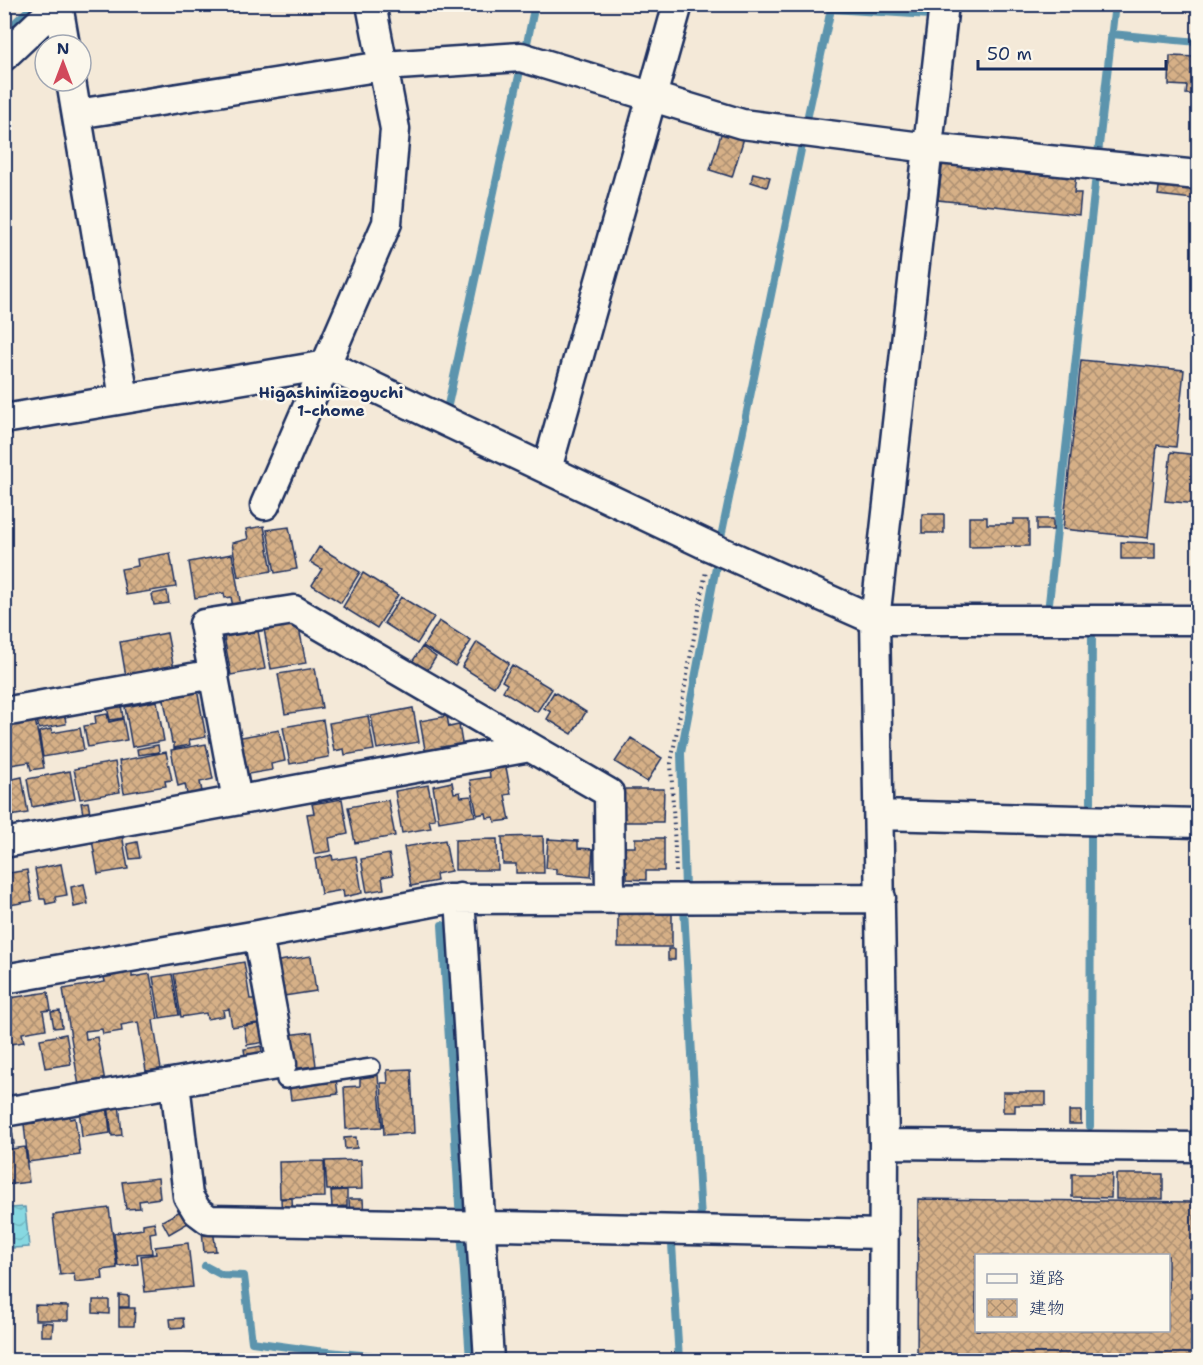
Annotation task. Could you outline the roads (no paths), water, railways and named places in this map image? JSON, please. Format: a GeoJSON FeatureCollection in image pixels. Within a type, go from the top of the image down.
{"type":"FeatureCollection","features":[{"type":"Feature","properties":{"kind":"street"},"geometry":{"type":"LineString","coordinates":[[265,505],[387,223],[395,129],[371,4]]}},
{"type":"Feature","properties":{"kind":"street"},"geometry":{"type":"LineString","coordinates":[[547,469],[678,4]]}},
{"type":"Feature","properties":{"kind":"street"},"geometry":{"type":"LineString","coordinates":[[882,1360],[884,1144],[875,620],[944,4]]}},
{"type":"Feature","properties":{"kind":"street"},"geometry":{"type":"LineString","coordinates":[[59,5],[63,33]]}},
{"type":"Feature","properties":{"kind":"street"},"geometry":{"type":"LineString","coordinates":[[4,57],[59,5]]}},
{"type":"Feature","properties":{"kind":"street"},"geometry":{"type":"LineString","coordinates":[[77,114],[383,66],[521,57],[742,124],[929,148],[1198,175]]}},
{"type":"Feature","properties":{"kind":"street"},"geometry":{"type":"LineString","coordinates":[[73,93],[124,398]]}},
{"type":"Feature","properties":{"kind":"street"},"geometry":{"type":"LineString","coordinates":[[4,419],[327,365],[711,547],[875,620],[1198,620]]}},
{"type":"Feature","properties":{"kind":"street"},"geometry":{"type":"LineString","coordinates":[[237,800],[204,624],[294,610],[609,793],[610,898]]}},
{"type":"Feature","properties":{"kind":"street"},"geometry":{"type":"LineString","coordinates":[[4,712],[214,674]]}},
{"type":"Feature","properties":{"kind":"street"},"geometry":{"type":"LineString","coordinates":[[4,843],[530,747]]}},
{"type":"Feature","properties":{"kind":"street"},"geometry":{"type":"LineString","coordinates":[[879,815],[1198,823]]}},
{"type":"Feature","properties":{"kind":"street"},"geometry":{"type":"LineString","coordinates":[[4,979],[460,898],[881,898]]}},
{"type":"Feature","properties":{"kind":"street"},"geometry":{"type":"LineString","coordinates":[[460,898],[489,1360]]}},
{"type":"Feature","properties":{"kind":"street"},"geometry":{"type":"LineString","coordinates":[[4,1112],[282,1065],[258,935]]}},
{"type":"Feature","properties":{"kind":"street"},"geometry":{"type":"LineString","coordinates":[[175,1083],[188,1196],[197,1211],[209,1220],[884,1234]]}},
{"type":"Feature","properties":{"kind":"street"},"geometry":{"type":"LineString","coordinates":[[884,1144],[1198,1147]]}},
{"type":"Feature","properties":{"kind":"lane"},"geometry":{"type":"LineString","coordinates":[[282,1065],[285,1080],[372,1067]]}},
{"type":"Feature","properties":{"kind":"water"},"geometry":{"type":"Polygon","coordinates":[[[25,1207],[29,1247],[13,1248],[10,1208],[25,1207]]]}},
{"type":"Feature","properties":{"kind":"waterway"},"geometry":{"type":"LineString","coordinates":[[4,33],[35,4]]}},
{"type":"Feature","properties":{"kind":"waterway"},"geometry":{"type":"LineString","coordinates":[[526,48],[535,4]]}},
{"type":"Feature","properties":{"kind":"waterway"},"geometry":{"type":"LineString","coordinates":[[1098,154],[1115,4]]}},
{"type":"Feature","properties":{"kind":"waterway"},"geometry":{"type":"LineString","coordinates":[[806,124],[831,9],[931,15],[931,9]]}},
{"type":"Feature","properties":{"kind":"waterway"},"geometry":{"type":"LineString","coordinates":[[1111,34],[1198,42]]}},
{"type":"Feature","properties":{"kind":"waterway"},"geometry":{"type":"LineString","coordinates":[[448,405],[520,71]]}},
{"type":"Feature","properties":{"kind":"waterway"},"geometry":{"type":"LineString","coordinates":[[721,537],[802,145]]}},
{"type":"Feature","properties":{"kind":"waterway"},"geometry":{"type":"LineString","coordinates":[[1048,612],[1096,175]]}},
{"type":"Feature","properties":{"kind":"waterway"},"geometry":{"type":"LineString","coordinates":[[685,889],[681,753],[719,557]]}},
{"type":"Feature","properties":{"kind":"waterway"},"geometry":{"type":"LineString","coordinates":[[1091,802],[1092,632]]}},
{"type":"Feature","properties":{"kind":"waterway"},"geometry":{"type":"LineString","coordinates":[[1090,1126],[1091,834]]}},
{"type":"Feature","properties":{"kind":"waterway"},"geometry":{"type":"LineString","coordinates":[[684,908],[701,1220],[697,1220]]}},
{"type":"Feature","properties":{"kind":"waterway"},"geometry":{"type":"LineString","coordinates":[[442,925],[460,1220]]}},
{"type":"Feature","properties":{"kind":"waterway"},"geometry":{"type":"LineString","coordinates":[[462,1243],[470,1360]]}},
{"type":"Feature","properties":{"kind":"waterway"},"geometry":{"type":"LineString","coordinates":[[672,1244],[679,1360]]}},
{"type":"Feature","properties":{"kind":"waterway"},"geometry":{"type":"LineString","coordinates":[[205,1266],[222,1275],[244,1276],[252,1342],[317,1351],[418,1360]]}},
{"type":"Feature","properties":{"kind":"district","name":"Higashimizoguchi 1-chome"},"geometry":{"type":"Point","coordinates":[331,401]}}]}
